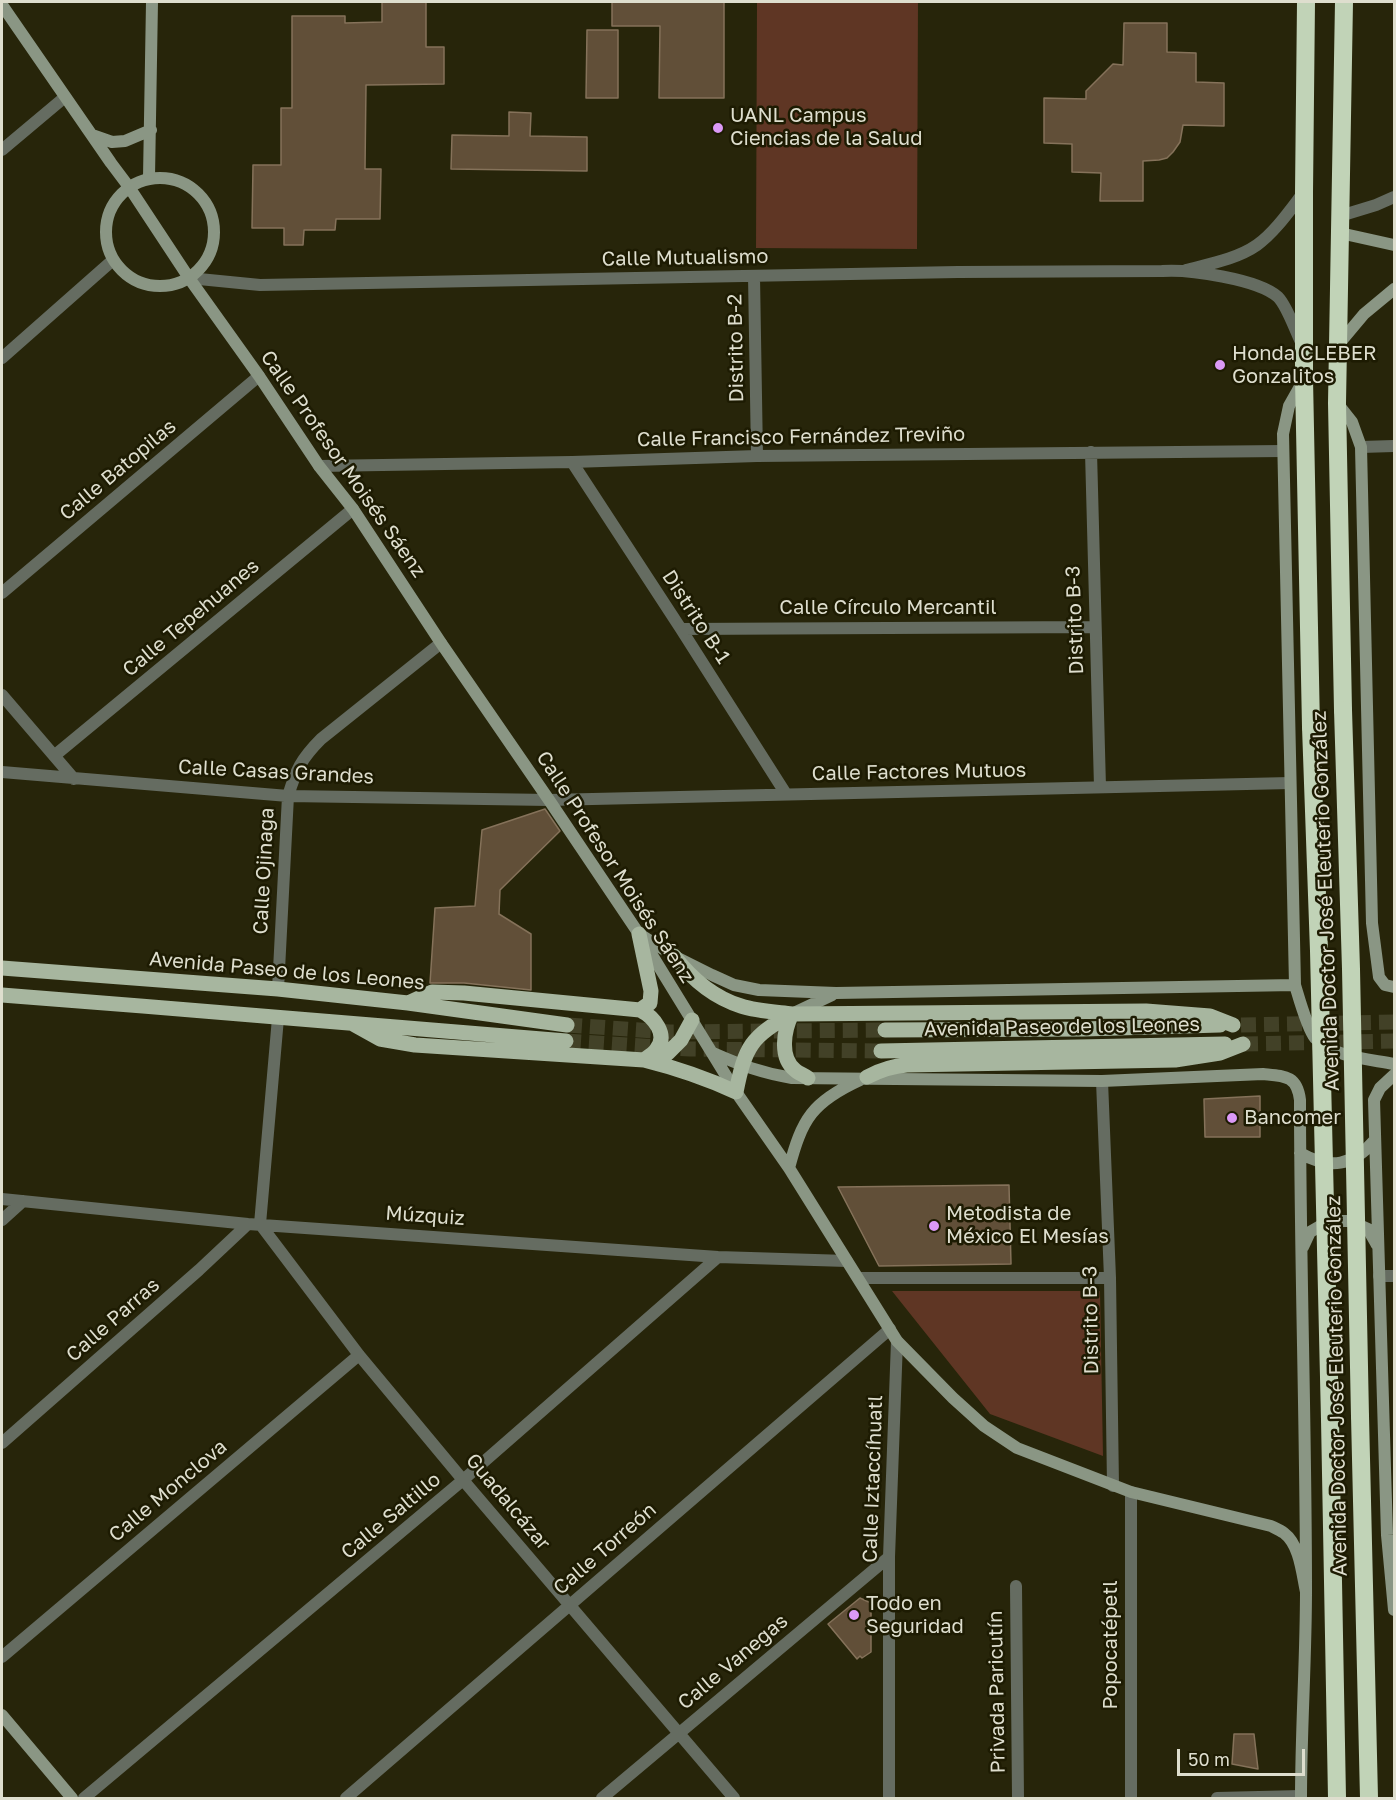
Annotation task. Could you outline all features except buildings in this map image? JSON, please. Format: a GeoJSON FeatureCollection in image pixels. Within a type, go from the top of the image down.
{"type":"FeatureCollection","features":[{"type":"Feature","properties":{"kind":"highway","name":"Avenida Doctor José Eleuterio González"},"geometry":{"type":"LineString","coordinates":[[1306,2],[1304,379],[1311,727],[1320,951],[1337,1798]]}},
{"type":"Feature","properties":{"kind":"highway","name":"Avenida Doctor José Eleuterio González"},"geometry":{"type":"LineString","coordinates":[[1344,2],[1337,403],[1369,1798]]}},
{"type":"Feature","properties":{"kind":"main road"},"geometry":{"type":"LineString","coordinates":[[639,934],[651,991],[650,1003],[640,1010]]}},
{"type":"Feature","properties":{"kind":"main road"},"geometry":{"type":"LineString","coordinates":[[674,956],[689,975],[712,993],[741,1006],[792,1014]]}},
{"type":"Feature","properties":{"kind":"main road","name":"Avenida Paseo de los Leones"},"geometry":{"type":"LineString","coordinates":[[2,968],[278,989],[408,1003],[567,1033],[278,1018],[2,995]]}},
{"type":"Feature","properties":{"kind":"main road"},"geometry":{"type":"LineString","coordinates":[[408,1003],[432,992],[640,1010],[655,1019],[661,1038],[657,1049],[644,1060]]}},
{"type":"Feature","properties":{"kind":"main road","name":"Avenida Paseo de los Leones"},"geometry":{"type":"LineString","coordinates":[[792,1014],[1146,1011],[1210,1016],[1237,1025],[1084,1029],[885,1030]]}},
{"type":"Feature","properties":{"kind":"main road"},"geometry":{"type":"LineString","coordinates":[[349,1022],[380,1039],[415,1045],[644,1060],[708,1078],[736,1092],[741,1066],[755,1039],[770,1026],[792,1014]]}},
{"type":"Feature","properties":{"kind":"main road"},"geometry":{"type":"LineString","coordinates":[[792,1014],[784,1045],[786,1055],[793,1069],[808,1078]]}},
{"type":"Feature","properties":{"kind":"main road"},"geometry":{"type":"LineString","coordinates":[[644,1060],[668,1053],[681,1040],[692,1020]]}},
{"type":"Feature","properties":{"kind":"main road","name":"Avenida Paseo de los Leones"},"geometry":{"type":"LineString","coordinates":[[867,1077],[879,1070],[907,1065],[1175,1060],[1220,1053],[1243,1044],[881,1051]]}},
{"type":"Feature","properties":{"kind":"street"},"geometry":{"type":"LineString","coordinates":[[149,177],[152,2]]}},
{"type":"Feature","properties":{"kind":"street","name":"Calle Profesor Moisés Sáenz"},"geometry":{"type":"LineString","coordinates":[[2,5],[319,466],[353,510],[639,934],[736,1092],[789,1168],[893,1335],[953,1398],[984,1426],[1017,1448],[1131,1492],[1271,1526],[1284,1533],[1291,1541],[1298,1557],[1306,1592]]}},
{"type":"Feature","properties":{"kind":"street"},"geometry":{"type":"LineString","coordinates":[[2,150],[65,98]]}},
{"type":"Feature","properties":{"kind":"street"},"geometry":{"type":"LineString","coordinates":[[92,135],[112,142],[125,141],[151,130]]}},
{"type":"Feature","properties":{"kind":"street"},"geometry":{"type":"LineString","coordinates":[[149,177],[173,179],[188,185],[200,194],[209,207],[214,222],[215,237],[211,252],[203,266],[189,278],[176,284],[147,285],[134,280],[113,260],[107,244],[106,228],[109,212],[117,198],[129,187],[149,177]]}},
{"type":"Feature","properties":{"kind":"street","name":"Calle Mutualismo"},"geometry":{"type":"LineString","coordinates":[[1182,271],[1223,260],[1256,246],[1304,192]]}},
{"type":"Feature","properties":{"kind":"street"},"geometry":{"type":"LineString","coordinates":[[1340,224],[1395,197]]}},
{"type":"Feature","properties":{"kind":"street"},"geometry":{"type":"LineString","coordinates":[[1340,224],[1395,245]]}},
{"type":"Feature","properties":{"kind":"street"},"geometry":{"type":"LineString","coordinates":[[2,358],[113,260]]}},
{"type":"Feature","properties":{"kind":"street","name":"Calle Mutualismo"},"geometry":{"type":"LineString","coordinates":[[189,278],[260,285],[958,272],[1182,271],[1248,282],[1270,292],[1280,299],[1304,349]]}},
{"type":"Feature","properties":{"kind":"street","name":"Distrito B-2"},"geometry":{"type":"LineString","coordinates":[[754,276],[756,456]]}},
{"type":"Feature","properties":{"kind":"street"},"geometry":{"type":"LineString","coordinates":[[1338,345],[1364,314],[1395,290]]}},
{"type":"Feature","properties":{"kind":"street","name":"Calle Batopilas"},"geometry":{"type":"LineString","coordinates":[[2,593],[259,376]]}},
{"type":"Feature","properties":{"kind":"street"},"geometry":{"type":"LineString","coordinates":[[1304,379],[1289,406],[1283,434],[1295,985],[1314,1037],[1335,1051],[1354,1057],[1395,1064]]}},
{"type":"Feature","properties":{"kind":"street"},"geometry":{"type":"LineString","coordinates":[[1337,403],[1352,422],[1361,447],[1372,914],[1379,977],[1385,985],[1395,987]]}},
{"type":"Feature","properties":{"kind":"street"},"geometry":{"type":"LineString","coordinates":[[1361,447],[1395,446]]}},
{"type":"Feature","properties":{"kind":"street","name":"Distrito B-3"},"geometry":{"type":"LineString","coordinates":[[1091,452],[1100,787]]}},
{"type":"Feature","properties":{"kind":"street","name":"Calle Francisco Fernández Treviño"},"geometry":{"type":"LineString","coordinates":[[319,466],[756,456],[1283,452]]}},
{"type":"Feature","properties":{"kind":"street","name":"Distrito B-1"},"geometry":{"type":"LineString","coordinates":[[572,462],[786,794]]}},
{"type":"Feature","properties":{"kind":"street","name":"Calle Tepehuanes"},"geometry":{"type":"LineString","coordinates":[[54,756],[353,510]]}},
{"type":"Feature","properties":{"kind":"street","name":"Calle Círculo Mercantil"},"geometry":{"type":"LineString","coordinates":[[681,629],[1095,627]]}},
{"type":"Feature","properties":{"kind":"street","name":"Calle Ojinaga"},"geometry":{"type":"LineString","coordinates":[[278,989],[288,796],[296,772],[306,754],[321,739],[441,643]]}},
{"type":"Feature","properties":{"kind":"street"},"geometry":{"type":"LineString","coordinates":[[2,695],[74,779]]}},
{"type":"Feature","properties":{"kind":"street","name":"Calle Casas Grandes"},"geometry":{"type":"LineString","coordinates":[[2,772],[288,796],[549,800]]}},
{"type":"Feature","properties":{"kind":"street","name":"Calle Factores Mutuos"},"geometry":{"type":"LineString","coordinates":[[549,800],[1290,783]]}},
{"type":"Feature","properties":{"kind":"street"},"geometry":{"type":"LineString","coordinates":[[639,934],[674,956],[734,985],[759,990],[836,993],[1295,985]]}},
{"type":"Feature","properties":{"kind":"street"},"geometry":{"type":"LineString","coordinates":[[792,1014],[836,993]]}},
{"type":"Feature","properties":{"kind":"street"},"geometry":{"type":"LineString","coordinates":[[254,1224],[278,1018]]}},
{"type":"Feature","properties":{"kind":"street"},"geometry":{"type":"LineString","coordinates":[[712,1053],[765,1074],[792,1078],[1102,1081],[1263,1074],[1282,1076],[1292,1080],[1299,1088],[1306,1448],[1306,1592],[1301,1797],[1217,1798]]}},
{"type":"Feature","properties":{"kind":"street"},"geometry":{"type":"LineString","coordinates":[[1395,1076],[1380,1088],[1374,1101],[1379,1276],[1395,1610]]}},
{"type":"Feature","properties":{"kind":"street"},"geometry":{"type":"LineString","coordinates":[[789,1168],[797,1140],[809,1115],[842,1088],[867,1077]]}},
{"type":"Feature","properties":{"kind":"street","name":"Distrito B-3"},"geometry":{"type":"LineString","coordinates":[[1102,1081],[1110,1278],[1113,1486]]}},
{"type":"Feature","properties":{"kind":"street"},"geometry":{"type":"LineString","coordinates":[[1300,1153],[1317,1161],[1334,1164],[1347,1161],[1365,1152],[1375,1140]]}},
{"type":"Feature","properties":{"kind":"street","name":"Múzquiz"},"geometry":{"type":"LineString","coordinates":[[2,1199],[254,1224],[718,1257],[847,1261]]}},
{"type":"Feature","properties":{"kind":"street"},"geometry":{"type":"LineString","coordinates":[[2,1220],[23,1201]]}},
{"type":"Feature","properties":{"kind":"street"},"geometry":{"type":"LineString","coordinates":[[1301,1250],[1310,1232],[1329,1221],[1350,1221],[1368,1229],[1379,1248]]}},
{"type":"Feature","properties":{"kind":"street","name":"Guadalcázar"},"geometry":{"type":"LineString","coordinates":[[254,1224],[463,1480],[734,1798]]}},
{"type":"Feature","properties":{"kind":"street","name":"Calle Parras"},"geometry":{"type":"LineString","coordinates":[[2,1443],[254,1224]]}},
{"type":"Feature","properties":{"kind":"street","name":"Calle Saltillo"},"geometry":{"type":"LineString","coordinates":[[84,1798],[463,1480],[718,1257]]}},
{"type":"Feature","properties":{"kind":"street"},"geometry":{"type":"LineString","coordinates":[[1379,1276],[1395,1276]]}},
{"type":"Feature","properties":{"kind":"street"},"geometry":{"type":"LineString","coordinates":[[859,1278],[1110,1278]]}},
{"type":"Feature","properties":{"kind":"street","name":"Calle Iztaccíhuatl"},"geometry":{"type":"LineString","coordinates":[[889,1798],[889,1557],[893,1335]]}},
{"type":"Feature","properties":{"kind":"street","name":"Calle Torreón"},"geometry":{"type":"LineString","coordinates":[[346,1798],[570,1605],[893,1335]]}},
{"type":"Feature","properties":{"kind":"street","name":"Calle Monclova"},"geometry":{"type":"LineString","coordinates":[[2,1657],[359,1355]]}},
{"type":"Feature","properties":{"kind":"street","name":"Popocatépetl"},"geometry":{"type":"LineString","coordinates":[[1131,1492],[1131,1798]]}},
{"type":"Feature","properties":{"kind":"street","name":"Calle Vanegas"},"geometry":{"type":"LineString","coordinates":[[602,1798],[889,1557]]}},
{"type":"Feature","properties":{"kind":"street","name":"Privada Paricutín"},"geometry":{"type":"LineString","coordinates":[[1016,1586],[1018,1798]]}},
{"type":"Feature","properties":{"kind":"street"},"geometry":{"type":"LineString","coordinates":[[2,1715],[72,1798]]}},
{"type":"Feature","properties":{"kind":"shaded area"},"geometry":{"type":"Polygon","coordinates":[[[757,2],[918,2],[917,249],[756,248],[757,2]]]}},
{"type":"Feature","properties":{"kind":"shaded area"},"geometry":{"type":"Polygon","coordinates":[[[892,1291],[1100,1291],[1103,1456],[990,1414],[892,1291]]]}},
{"type":"Feature","properties":{"kind":"tunnel"},"geometry":{"type":"LineString","coordinates":[[1241,1025],[1394,1022]]}},
{"type":"Feature","properties":{"kind":"tunnel"},"geometry":{"type":"LineString","coordinates":[[567,1025],[670,1032],[885,1030]]}},
{"type":"Feature","properties":{"kind":"tunnel"},"geometry":{"type":"LineString","coordinates":[[566,1041],[690,1049],[881,1051]]}},
{"type":"Feature","properties":{"kind":"tunnel"},"geometry":{"type":"LineString","coordinates":[[1243,1044],[1394,1041]]}},
{"type":"Feature","properties":{"kind":"place","name":"UANL Campus Ciencias de la Salud"},"geometry":{"type":"Point","coordinates":[718,128]}},
{"type":"Feature","properties":{"kind":"place","name":"Honda CLEBER Gonzalitos"},"geometry":{"type":"Point","coordinates":[1220,365]}},
{"type":"Feature","properties":{"kind":"place","name":"Bancomer"},"geometry":{"type":"Point","coordinates":[1232,1118]}},
{"type":"Feature","properties":{"kind":"place","name":"Metodista de México El Mesías"},"geometry":{"type":"Point","coordinates":[934,1226]}},
{"type":"Feature","properties":{"kind":"place","name":"Todo en Seguridad"},"geometry":{"type":"Point","coordinates":[854,1615]}}]}
